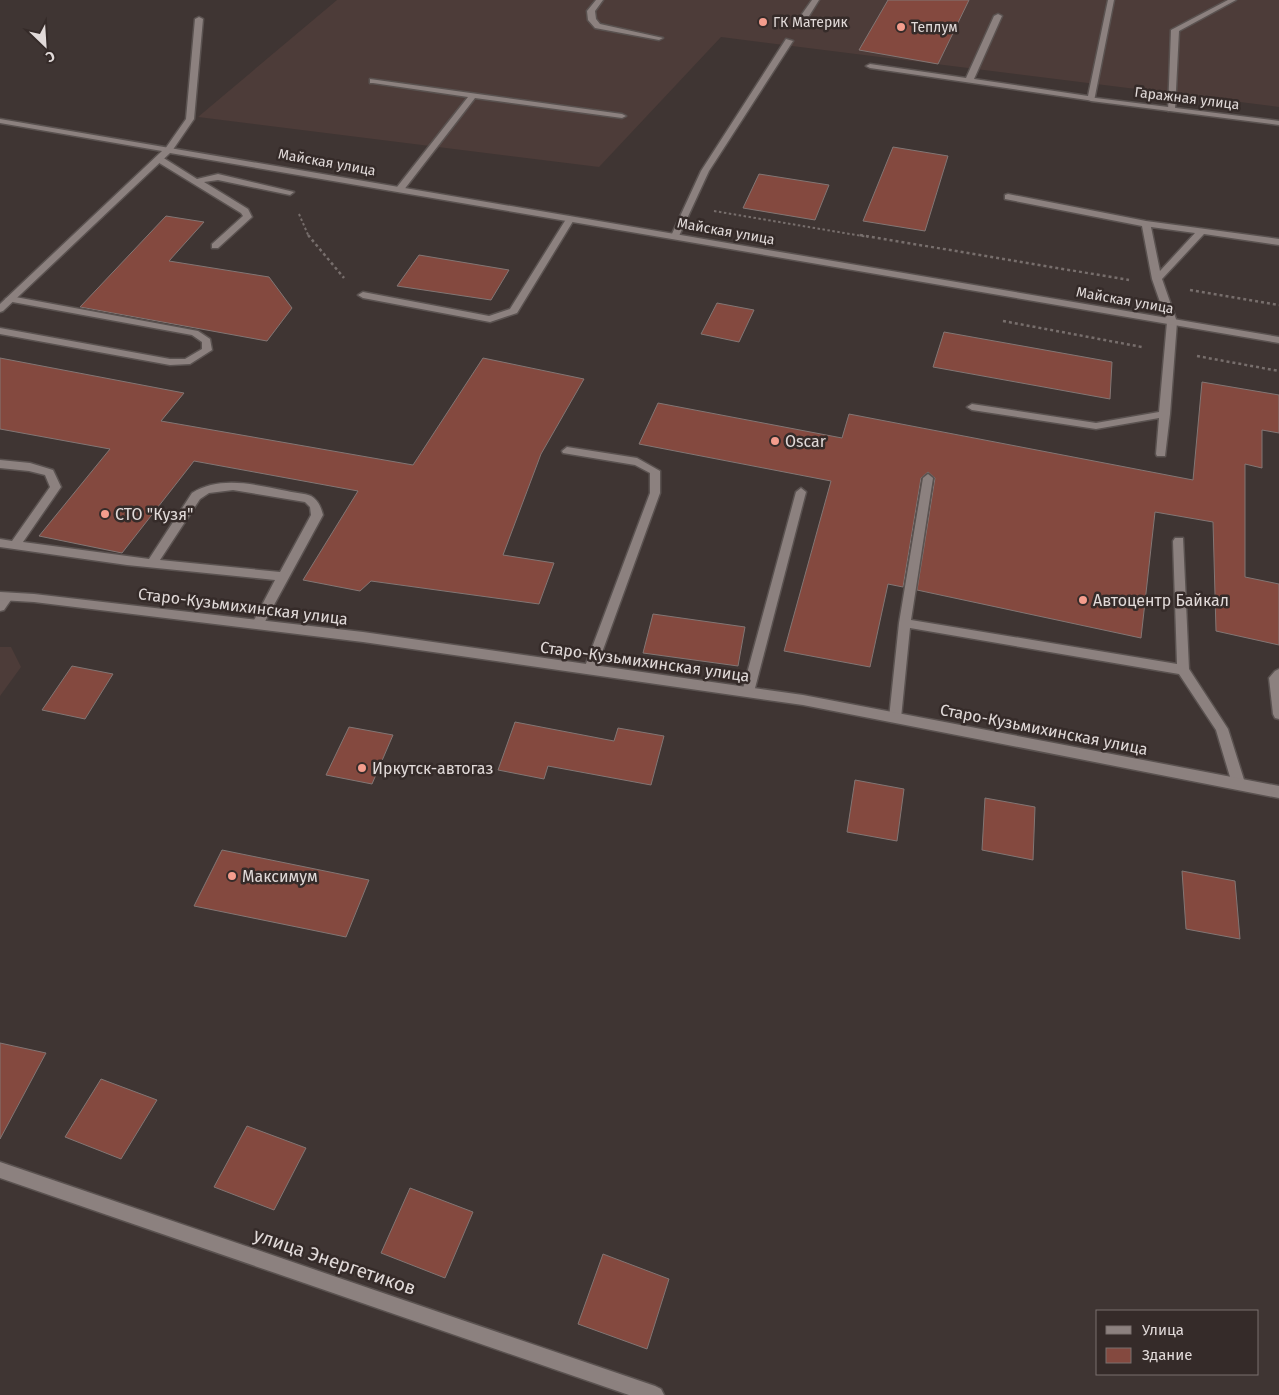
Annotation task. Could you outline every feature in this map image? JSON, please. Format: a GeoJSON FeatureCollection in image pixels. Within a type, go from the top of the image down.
{"type":"FeatureCollection","features":[{"type":"Feature","properties":{"kind":"street"},"geometry":{"type":"LineString","coordinates":[[600,0],[591,11],[592,20],[598,26],[659,38]]}},
{"type":"Feature","properties":{"kind":"street"},"geometry":{"type":"LineString","coordinates":[[806,14],[816,0]]}},
{"type":"Feature","properties":{"kind":"street"},"geometry":{"type":"LineString","coordinates":[[1091,99],[1111,0]]}},
{"type":"Feature","properties":{"kind":"street"},"geometry":{"type":"LineString","coordinates":[[1171,109],[1175,30],[1233,0]]}},
{"type":"Feature","properties":{"kind":"street"},"geometry":{"type":"LineString","coordinates":[[969,81],[998,16]]}},
{"type":"Feature","properties":{"kind":"street"},"geometry":{"type":"LineString","coordinates":[[0,309],[169,149],[190,119],[199,19]]}},
{"type":"Feature","properties":{"kind":"street"},"geometry":{"type":"LineString","coordinates":[[675,236],[705,171],[789,41]]}},
{"type":"Feature","properties":{"kind":"street","name":"Гаражная улица"},"geometry":{"type":"LineString","coordinates":[[870,66],[1091,99],[1279,123]]}},
{"type":"Feature","properties":{"kind":"street"},"geometry":{"type":"LineString","coordinates":[[373,81],[622,116]]}},
{"type":"Feature","properties":{"kind":"street"},"geometry":{"type":"LineString","coordinates":[[400,189],[473,96]]}},
{"type":"Feature","properties":{"kind":"street","name":"Майская улица"},"geometry":{"type":"LineString","coordinates":[[0,121],[1279,340]]}},
{"type":"Feature","properties":{"kind":"street"},"geometry":{"type":"LineString","coordinates":[[159,158],[245,211],[248,216],[215,246]]}},
{"type":"Feature","properties":{"kind":"street"},"geometry":{"type":"LineString","coordinates":[[198,181],[218,178],[290,192]]}},
{"type":"Feature","properties":{"kind":"street"},"geometry":{"type":"LineString","coordinates":[[1008,197],[1146,224],[1279,242]]}},
{"type":"Feature","properties":{"kind":"street"},"geometry":{"type":"LineString","coordinates":[[363,295],[490,319],[514,311],[571,218]]}},
{"type":"Feature","properties":{"kind":"street"},"geometry":{"type":"LineString","coordinates":[[1146,224],[1158,282],[1172,322],[1162,454]]}},
{"type":"Feature","properties":{"kind":"street"},"geometry":{"type":"LineString","coordinates":[[1158,282],[1201,232]]}},
{"type":"Feature","properties":{"kind":"street"},"geometry":{"type":"LineString","coordinates":[[0,331],[170,362],[187,362],[207,350],[207,341],[196,333],[10,299]]}},
{"type":"Feature","properties":{"kind":"street"},"geometry":{"type":"LineString","coordinates":[[972,407],[1096,426],[1165,414]]}},
{"type":"Feature","properties":{"kind":"street"},"geometry":{"type":"LineString","coordinates":[[567,451],[636,462],[655,472],[655,493],[590,669]]}},
{"type":"Feature","properties":{"kind":"street"},"geometry":{"type":"LineString","coordinates":[[0,464],[30,467],[49,473],[56,488],[16,544]]}},
{"type":"Feature","properties":{"kind":"street"},"geometry":{"type":"LineString","coordinates":[[895,718],[905,623],[928,478]]}},
{"type":"Feature","properties":{"kind":"street"},"geometry":{"type":"LineString","coordinates":[[152,564],[197,495],[210,488],[229,486],[308,499],[315,506],[317,516],[258,624]]}},
{"type":"Feature","properties":{"kind":"street"},"geometry":{"type":"LineString","coordinates":[[748,692],[801,492]]}},
{"type":"Feature","properties":{"kind":"street"},"geometry":{"type":"LineString","coordinates":[[1179,541],[1183,670],[1222,729],[1238,783]]}},
{"type":"Feature","properties":{"kind":"street"},"geometry":{"type":"LineString","coordinates":[[0,543],[152,564],[283,577]]}},
{"type":"Feature","properties":{"kind":"street","name":"Старо-Кузьмихинская улица"},"geometry":{"type":"LineString","coordinates":[[2,600],[258,624],[363,637],[748,692],[895,718],[1279,792]]}},
{"type":"Feature","properties":{"kind":"street"},"geometry":{"type":"LineString","coordinates":[[905,623],[1183,670]]}},
{"type":"Feature","properties":{"kind":"street"},"geometry":{"type":"LineString","coordinates":[[1279,674],[1274,678],[1279,714]]}},
{"type":"Feature","properties":{"kind":"street","name":"улица Энергетиков"},"geometry":{"type":"LineString","coordinates":[[0,1170],[655,1395]]}},
{"type":"Feature","properties":{"kind":"path"},"geometry":{"type":"LineString","coordinates":[[290,192],[311,241],[344,278],[363,295]]}},
{"type":"Feature","properties":{"kind":"path"},"geometry":{"type":"LineString","coordinates":[[689,207],[1158,282],[1279,305]]}},
{"type":"Feature","properties":{"kind":"shaded area"},"geometry":{"type":"Polygon","coordinates":[[[337,0],[1279,0],[1279,107],[721,37],[599,167],[198,117],[337,0]]]}},
{"type":"Feature","properties":{"kind":"shaded area"},"geometry":{"type":"Polygon","coordinates":[[[0,647],[11,647],[21,667],[0,696],[0,647]]]}},
{"type":"Feature","properties":{"kind":"building"},"geometry":{"type":"Polygon","coordinates":[[[888,0],[969,0],[938,64],[859,50],[888,0]]]}},
{"type":"Feature","properties":{"kind":"building"},"geometry":{"type":"Polygon","coordinates":[[[893,147],[948,156],[925,231],[863,221],[893,147]]]}},
{"type":"Feature","properties":{"kind":"building"},"geometry":{"type":"Polygon","coordinates":[[[759,174],[829,185],[815,220],[743,208],[759,174]]]}},
{"type":"Feature","properties":{"kind":"building"},"geometry":{"type":"Polygon","coordinates":[[[166,216],[204,222],[169,261],[269,277],[292,308],[267,341],[80,307],[166,216]]]}},
{"type":"Feature","properties":{"kind":"building"},"geometry":{"type":"Polygon","coordinates":[[[419,255],[509,270],[491,300],[397,286],[419,255]]]}},
{"type":"Feature","properties":{"kind":"building"},"geometry":{"type":"Polygon","coordinates":[[[717,303],[754,310],[739,342],[701,334],[717,303]]]}},
{"type":"Feature","properties":{"kind":"building"},"geometry":{"type":"Polygon","coordinates":[[[944,332],[1112,362],[1110,399],[933,367],[944,332]]]}},
{"type":"Feature","properties":{"kind":"building"},"geometry":{"type":"Polygon","coordinates":[[[0,358],[184,393],[161,421],[413,465],[483,358],[584,379],[541,454],[503,555],[554,563],[539,604],[371,581],[360,591],[303,580],[358,491],[194,461],[122,553],[39,536],[110,449],[0,429],[0,358]]]}},
{"type":"Feature","properties":{"kind":"building"},"geometry":{"type":"Polygon","coordinates":[[[1202,382],[1279,395],[1279,433],[1262,430],[1262,468],[1245,464],[1245,577],[1279,584],[1279,645],[1216,631],[1213,522],[1155,512],[1141,638],[917,590],[935,478],[928,472],[921,478],[903,587],[888,584],[870,667],[784,651],[831,481],[639,444],[658,403],[842,438],[849,414],[1193,480],[1202,382]]]}},
{"type":"Feature","properties":{"kind":"building"},"geometry":{"type":"Polygon","coordinates":[[[653,614],[745,627],[738,666],[643,653],[653,614]]]}},
{"type":"Feature","properties":{"kind":"building"},"geometry":{"type":"Polygon","coordinates":[[[72,666],[113,674],[85,719],[42,710],[72,666]]]}},
{"type":"Feature","properties":{"kind":"building"},"geometry":{"type":"Polygon","coordinates":[[[515,722],[614,741],[618,728],[664,736],[651,785],[548,766],[544,779],[498,770],[515,722]]]}},
{"type":"Feature","properties":{"kind":"building"},"geometry":{"type":"Polygon","coordinates":[[[349,727],[393,735],[372,784],[326,775],[349,727]]]}},
{"type":"Feature","properties":{"kind":"building"},"geometry":{"type":"Polygon","coordinates":[[[855,780],[904,789],[897,841],[847,832],[855,780]]]}},
{"type":"Feature","properties":{"kind":"building"},"geometry":{"type":"Polygon","coordinates":[[[985,798],[1035,807],[1033,860],[982,850],[985,798]]]}},
{"type":"Feature","properties":{"kind":"building"},"geometry":{"type":"Polygon","coordinates":[[[222,850],[369,880],[346,937],[194,906],[222,850]]]}},
{"type":"Feature","properties":{"kind":"building"},"geometry":{"type":"Polygon","coordinates":[[[1182,871],[1235,881],[1240,939],[1186,929],[1182,871]]]}},
{"type":"Feature","properties":{"kind":"building"},"geometry":{"type":"Polygon","coordinates":[[[0,1043],[46,1053],[0,1139],[0,1043]]]}},
{"type":"Feature","properties":{"kind":"building"},"geometry":{"type":"Polygon","coordinates":[[[101,1079],[157,1100],[121,1159],[65,1137],[101,1079]]]}},
{"type":"Feature","properties":{"kind":"building"},"geometry":{"type":"Polygon","coordinates":[[[247,1126],[306,1148],[274,1210],[214,1187],[247,1126]]]}},
{"type":"Feature","properties":{"kind":"building"},"geometry":{"type":"Polygon","coordinates":[[[410,1188],[473,1212],[445,1278],[381,1253],[410,1188]]]}},
{"type":"Feature","properties":{"kind":"building"},"geometry":{"type":"Polygon","coordinates":[[[603,1254],[669,1279],[647,1349],[578,1324],[603,1254]]]}},
{"type":"Feature","properties":{"kind":"place","name":"ГК Материк"},"geometry":{"type":"Point","coordinates":[763,22]}},
{"type":"Feature","properties":{"kind":"place","name":"Теплум"},"geometry":{"type":"Point","coordinates":[901,27]}},
{"type":"Feature","properties":{"kind":"place","name":"Oscar"},"geometry":{"type":"Point","coordinates":[775,441]}},
{"type":"Feature","properties":{"kind":"place","name":"СТО \"Кузя\""},"geometry":{"type":"Point","coordinates":[105,514]}},
{"type":"Feature","properties":{"kind":"place","name":"Автоцентр Байкал"},"geometry":{"type":"Point","coordinates":[1083,600]}},
{"type":"Feature","properties":{"kind":"place","name":"Иркутск-автогаз"},"geometry":{"type":"Point","coordinates":[362,768]}},
{"type":"Feature","properties":{"kind":"place","name":"Максимум"},"geometry":{"type":"Point","coordinates":[232,876]}}]}
